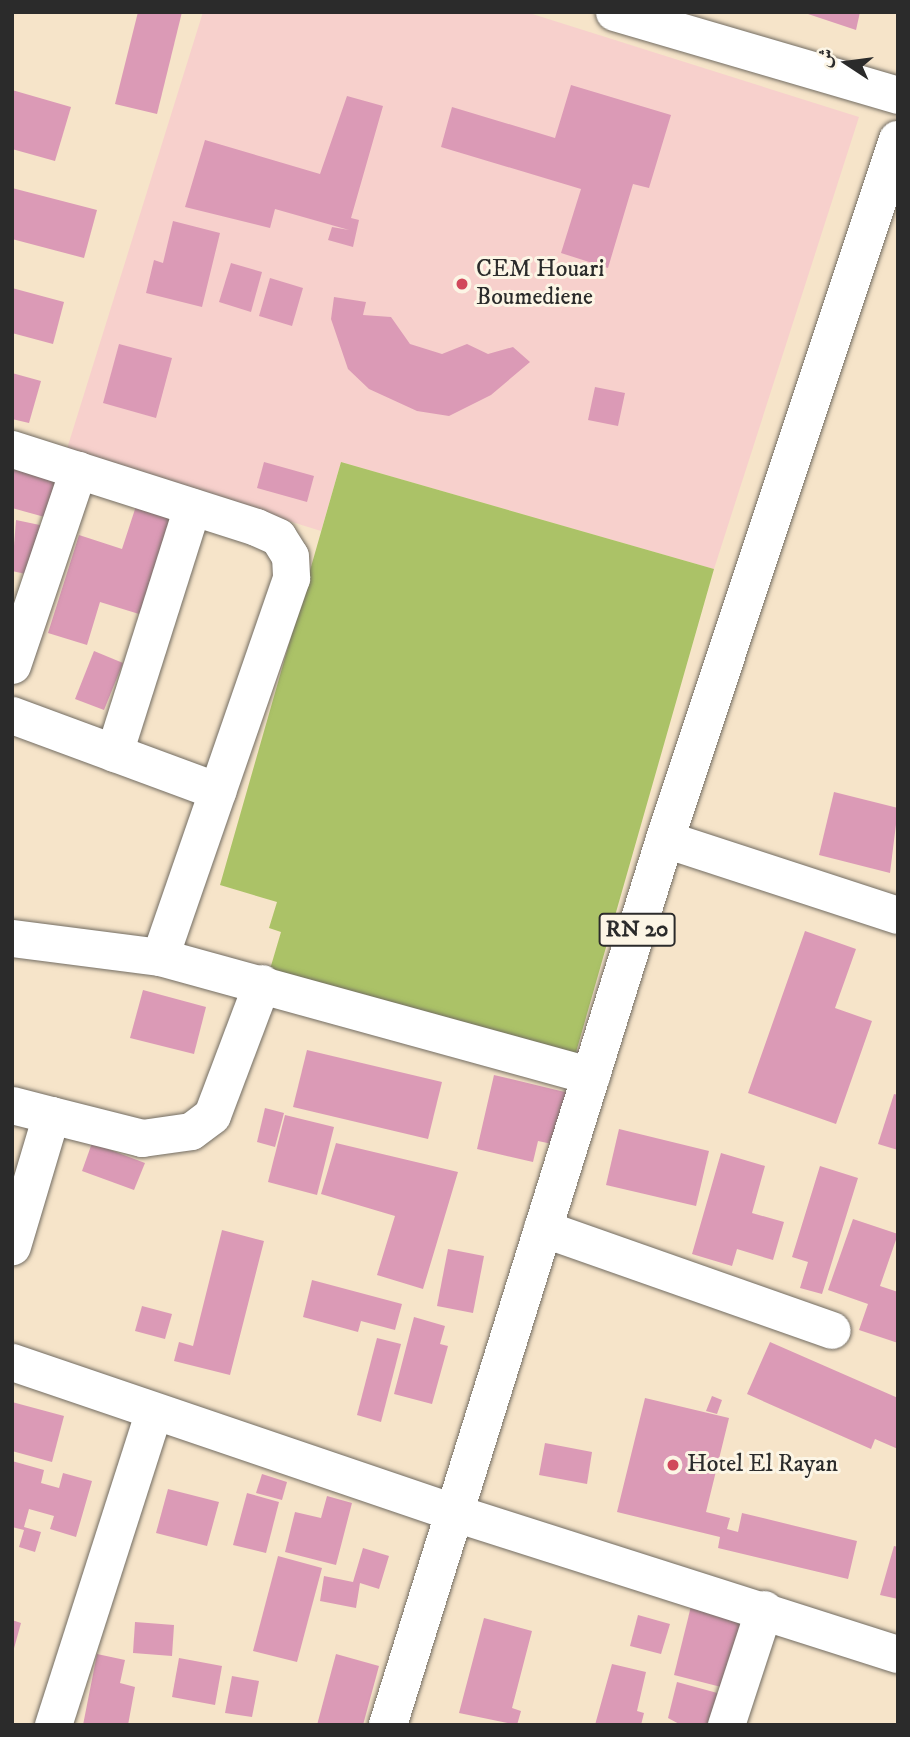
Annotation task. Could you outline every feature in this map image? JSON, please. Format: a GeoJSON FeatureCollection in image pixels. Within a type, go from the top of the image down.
{"type":"FeatureCollection","features":[{"type":"Feature","properties":{"kind":"highway","name":"RN 20"},"geometry":{"type":"LineString","coordinates":[[388,1725],[452,1512],[665,839],[898,140]]}},
{"type":"Feature","properties":{"kind":"street"},"geometry":{"type":"LineString","coordinates":[[614,12],[898,94]]}},
{"type":"Feature","properties":{"kind":"street"},"geometry":{"type":"LineString","coordinates":[[12,449],[278,537],[290,556],[292,579],[160,957]]}},
{"type":"Feature","properties":{"kind":"street"},"geometry":{"type":"LineString","coordinates":[[12,665],[78,470]]}},
{"type":"Feature","properties":{"kind":"street"},"geometry":{"type":"LineString","coordinates":[[114,753],[192,507]]}},
{"type":"Feature","properties":{"kind":"street"},"geometry":{"type":"LineString","coordinates":[[12,715],[217,791]]}},
{"type":"Feature","properties":{"kind":"street"},"geometry":{"type":"LineString","coordinates":[[665,839],[898,915]]}},
{"type":"Feature","properties":{"kind":"street"},"geometry":{"type":"LineString","coordinates":[[12,938],[160,957],[591,1076]]}},
{"type":"Feature","properties":{"kind":"street"},"geometry":{"type":"LineString","coordinates":[[12,1105],[142,1138],[191,1131],[212,1115],[262,983]]}},
{"type":"Feature","properties":{"kind":"street"},"geometry":{"type":"LineString","coordinates":[[13,1243],[51,1115]]}},
{"type":"Feature","properties":{"kind":"street"},"geometry":{"type":"LineString","coordinates":[[542,1228],[832,1330]]}},
{"type":"Feature","properties":{"kind":"street"},"geometry":{"type":"LineString","coordinates":[[12,1362],[153,1413],[452,1512],[764,1609],[898,1654]]}},
{"type":"Feature","properties":{"kind":"street"},"geometry":{"type":"LineString","coordinates":[[53,1725],[153,1413]]}},
{"type":"Feature","properties":{"kind":"street"},"geometry":{"type":"LineString","coordinates":[[726,1725],[764,1609]]}},
{"type":"Feature","properties":{"kind":"shaded area","name":"CEM Houari Boumediene"},"geometry":{"type":"Polygon","coordinates":[[[203,12],[526,12],[859,117],[714,569],[341,462],[321,531],[66,452],[203,12]]]}},
{"type":"Feature","properties":{"kind":"green space"},"geometry":{"type":"Polygon","coordinates":[[[341,462],[714,569],[573,1063],[268,976],[281,932],[269,928],[277,902],[220,885],[341,462]]]}},
{"type":"Feature","properties":{"kind":"building"},"geometry":{"type":"Polygon","coordinates":[[[138,12],[182,12],[157,114],[115,104],[138,12]]]}},
{"type":"Feature","properties":{"kind":"building"},"geometry":{"type":"Polygon","coordinates":[[[802,12],[860,12],[856,30],[802,12]]]}},
{"type":"Feature","properties":{"kind":"building"},"geometry":{"type":"Polygon","coordinates":[[[571,85],[671,115],[649,188],[633,184],[608,268],[561,253],[581,189],[441,147],[452,107],[555,138],[571,85]]]}},
{"type":"Feature","properties":{"kind":"building"},"geometry":{"type":"Polygon","coordinates":[[[12,90],[71,107],[55,161],[12,149],[12,90]]]}},
{"type":"Feature","properties":{"kind":"building"},"geometry":{"type":"Polygon","coordinates":[[[347,96],[383,106],[351,218],[359,220],[353,247],[328,240],[332,227],[349,230],[275,209],[270,228],[185,207],[205,140],[320,174],[347,96]]]}},
{"type":"Feature","properties":{"kind":"building"},"geometry":{"type":"Polygon","coordinates":[[[12,188],[97,210],[84,258],[12,239],[12,188]]]}},
{"type":"Feature","properties":{"kind":"building"},"geometry":{"type":"Polygon","coordinates":[[[173,221],[220,233],[202,307],[146,293],[154,260],[163,263],[173,221]]]}},
{"type":"Feature","properties":{"kind":"building"},"geometry":{"type":"Polygon","coordinates":[[[231,263],[262,272],[251,312],[219,302],[231,263]]]}},
{"type":"Feature","properties":{"kind":"building"},"geometry":{"type":"Polygon","coordinates":[[[270,278],[303,288],[292,326],[259,316],[270,278]]]}},
{"type":"Feature","properties":{"kind":"building"},"geometry":{"type":"Polygon","coordinates":[[[12,288],[64,302],[53,344],[12,333],[12,288]]]}},
{"type":"Feature","properties":{"kind":"building"},"geometry":{"type":"Polygon","coordinates":[[[334,297],[366,302],[363,315],[391,317],[410,344],[442,354],[467,344],[488,354],[513,347],[530,362],[491,395],[449,416],[417,411],[369,389],[348,369],[331,319],[334,297]]]}},
{"type":"Feature","properties":{"kind":"building"},"geometry":{"type":"Polygon","coordinates":[[[119,344],[172,358],[156,418],[103,403],[119,344]]]}},
{"type":"Feature","properties":{"kind":"building"},"geometry":{"type":"Polygon","coordinates":[[[12,373],[41,381],[29,423],[12,419],[12,373]]]}},
{"type":"Feature","properties":{"kind":"building"},"geometry":{"type":"Polygon","coordinates":[[[595,387],[625,393],[618,426],[588,420],[595,387]]]}},
{"type":"Feature","properties":{"kind":"building"},"geometry":{"type":"Polygon","coordinates":[[[12,462],[70,478],[59,521],[12,508],[12,462]]]}},
{"type":"Feature","properties":{"kind":"building"},"geometry":{"type":"Polygon","coordinates":[[[264,462],[314,476],[307,502],[257,488],[264,462]]]}},
{"type":"Feature","properties":{"kind":"building"},"geometry":{"type":"Polygon","coordinates":[[[137,503],[183,517],[152,618],[100,602],[87,645],[48,633],[79,535],[122,549],[137,503]]]}},
{"type":"Feature","properties":{"kind":"building"},"geometry":{"type":"Polygon","coordinates":[[[16,520],[54,528],[44,578],[12,571],[16,520]]]}},
{"type":"Feature","properties":{"kind":"building"},"geometry":{"type":"Polygon","coordinates":[[[94,651],[123,663],[104,710],[75,699],[94,651]]]}},
{"type":"Feature","properties":{"kind":"building"},"geometry":{"type":"Polygon","coordinates":[[[834,792],[898,808],[890,873],[819,855],[834,792]]]}},
{"type":"Feature","properties":{"kind":"building"},"geometry":{"type":"Polygon","coordinates":[[[805,931],[856,949],[835,1008],[872,1021],[836,1124],[748,1093],[805,931]]]}},
{"type":"Feature","properties":{"kind":"building"},"geometry":{"type":"Polygon","coordinates":[[[143,990],[206,1007],[194,1054],[130,1038],[143,990]]]}},
{"type":"Feature","properties":{"kind":"building"},"geometry":{"type":"Polygon","coordinates":[[[307,1050],[442,1082],[428,1139],[293,1107],[307,1050]]]}},
{"type":"Feature","properties":{"kind":"building"},"geometry":{"type":"Polygon","coordinates":[[[494,1075],[569,1093],[557,1145],[538,1141],[533,1162],[477,1149],[494,1075]]]}},
{"type":"Feature","properties":{"kind":"building"},"geometry":{"type":"Polygon","coordinates":[[[894,1094],[898,1095],[898,1150],[878,1144],[894,1094]]]}},
{"type":"Feature","properties":{"kind":"building"},"geometry":{"type":"Polygon","coordinates":[[[265,1108],[284,1113],[275,1147],[257,1142],[265,1108]]]}},
{"type":"Feature","properties":{"kind":"building"},"geometry":{"type":"Polygon","coordinates":[[[285,1115],[334,1127],[317,1195],[268,1182],[285,1115]]]}},
{"type":"Feature","properties":{"kind":"building"},"geometry":{"type":"Polygon","coordinates":[[[619,1129],[709,1151],[696,1206],[606,1185],[619,1129]]]}},
{"type":"Feature","properties":{"kind":"building"},"geometry":{"type":"Polygon","coordinates":[[[92,1143],[145,1163],[134,1190],[82,1171],[92,1143]]]}},
{"type":"Feature","properties":{"kind":"building"},"geometry":{"type":"Polygon","coordinates":[[[336,1143],[458,1172],[423,1289],[377,1275],[395,1216],[321,1194],[336,1143]]]}},
{"type":"Feature","properties":{"kind":"building"},"geometry":{"type":"Polygon","coordinates":[[[721,1153],[765,1166],[752,1213],[784,1222],[773,1260],[737,1249],[732,1266],[692,1254],[721,1153]]]}},
{"type":"Feature","properties":{"kind":"building"},"geometry":{"type":"Polygon","coordinates":[[[820,1166],[858,1178],[822,1294],[800,1288],[808,1262],[792,1257],[820,1166]]]}},
{"type":"Feature","properties":{"kind":"building"},"geometry":{"type":"Polygon","coordinates":[[[853,1219],[898,1234],[880,1286],[898,1292],[898,1343],[859,1330],[868,1304],[828,1290],[853,1219]]]}},
{"type":"Feature","properties":{"kind":"building"},"geometry":{"type":"Polygon","coordinates":[[[222,1230],[264,1241],[230,1375],[174,1361],[179,1342],[193,1346],[222,1230]]]}},
{"type":"Feature","properties":{"kind":"building"},"geometry":{"type":"Polygon","coordinates":[[[448,1249],[484,1256],[473,1313],[437,1306],[448,1249]]]}},
{"type":"Feature","properties":{"kind":"building"},"geometry":{"type":"Polygon","coordinates":[[[312,1280],[402,1304],[395,1330],[361,1321],[358,1332],[303,1317],[312,1280]]]}},
{"type":"Feature","properties":{"kind":"building"},"geometry":{"type":"Polygon","coordinates":[[[142,1306],[172,1314],[165,1339],[135,1331],[142,1306]]]}},
{"type":"Feature","properties":{"kind":"building"},"geometry":{"type":"Polygon","coordinates":[[[414,1317],[445,1326],[440,1344],[448,1346],[432,1404],[394,1394],[414,1317]]]}},
{"type":"Feature","properties":{"kind":"building"},"geometry":{"type":"Polygon","coordinates":[[[377,1338],[401,1344],[381,1422],[357,1415],[377,1338]]]}},
{"type":"Feature","properties":{"kind":"building"},"geometry":{"type":"Polygon","coordinates":[[[770,1342],[898,1398],[898,1449],[875,1439],[871,1449],[747,1394],[770,1342]]]}},
{"type":"Feature","properties":{"kind":"building"},"geometry":{"type":"Polygon","coordinates":[[[712,1396],[722,1400],[717,1414],[706,1411],[712,1396]]]}},
{"type":"Feature","properties":{"kind":"building","name":"Hotel El Rayan"},"geometry":{"type":"Polygon","coordinates":[[[645,1398],[729,1418],[706,1512],[730,1518],[727,1529],[738,1532],[742,1513],[857,1541],[848,1579],[718,1548],[720,1537],[617,1512],[645,1398]]]}},
{"type":"Feature","properties":{"kind":"building"},"geometry":{"type":"Polygon","coordinates":[[[12,1402],[64,1416],[52,1462],[12,1451],[12,1402]]]}},
{"type":"Feature","properties":{"kind":"building"},"geometry":{"type":"Polygon","coordinates":[[[545,1443],[592,1452],[587,1484],[539,1475],[545,1443]]]}},
{"type":"Feature","properties":{"kind":"building"},"geometry":{"type":"Polygon","coordinates":[[[12,1461],[44,1470],[41,1483],[59,1488],[63,1473],[92,1481],[76,1537],[50,1529],[54,1516],[29,1509],[24,1527],[41,1532],[35,1552],[19,1547],[24,1530],[12,1527],[12,1461]]]}},
{"type":"Feature","properties":{"kind":"building"},"geometry":{"type":"Polygon","coordinates":[[[262,1474],[287,1482],[282,1500],[256,1493],[262,1474]]]}},
{"type":"Feature","properties":{"kind":"building"},"geometry":{"type":"Polygon","coordinates":[[[168,1489],[219,1502],[207,1546],[156,1533],[168,1489]]]}},
{"type":"Feature","properties":{"kind":"building"},"geometry":{"type":"Polygon","coordinates":[[[247,1493],[279,1502],[266,1553],[233,1545],[247,1493]]]}},
{"type":"Feature","properties":{"kind":"building"},"geometry":{"type":"Polygon","coordinates":[[[327,1496],[352,1503],[336,1565],[285,1552],[295,1512],[321,1518],[327,1496]]]}},
{"type":"Feature","properties":{"kind":"building"},"geometry":{"type":"Polygon","coordinates":[[[894,1546],[898,1547],[898,1599],[880,1595],[894,1546]]]}},
{"type":"Feature","properties":{"kind":"building"},"geometry":{"type":"Polygon","coordinates":[[[363,1548],[389,1556],[379,1589],[360,1583],[356,1608],[320,1601],[324,1576],[353,1582],[363,1548]]]}},
{"type":"Feature","properties":{"kind":"building"},"geometry":{"type":"Polygon","coordinates":[[[278,1556],[322,1568],[297,1662],[253,1651],[278,1556]]]}},
{"type":"Feature","properties":{"kind":"building"},"geometry":{"type":"Polygon","coordinates":[[[697,1582],[757,1596],[733,1690],[674,1675],[697,1582]]]}},
{"type":"Feature","properties":{"kind":"building"},"geometry":{"type":"Polygon","coordinates":[[[638,1615],[670,1624],[661,1654],[630,1646],[638,1615]]]}},
{"type":"Feature","properties":{"kind":"building"},"geometry":{"type":"Polygon","coordinates":[[[484,1618],[532,1631],[512,1708],[521,1711],[517,1725],[459,1713],[484,1618]]]}},
{"type":"Feature","properties":{"kind":"building"},"geometry":{"type":"Polygon","coordinates":[[[12,1620],[21,1623],[13,1652],[12,1652],[12,1620]]]}},
{"type":"Feature","properties":{"kind":"building"},"geometry":{"type":"Polygon","coordinates":[[[135,1622],[174,1625],[172,1656],[133,1653],[135,1622]]]}},
{"type":"Feature","properties":{"kind":"building"},"geometry":{"type":"Polygon","coordinates":[[[97,1654],[125,1660],[120,1683],[135,1687],[128,1725],[83,1725],[97,1654]]]}},
{"type":"Feature","properties":{"kind":"building"},"geometry":{"type":"Polygon","coordinates":[[[336,1654],[379,1666],[363,1725],[317,1725],[336,1654]]]}},
{"type":"Feature","properties":{"kind":"building"},"geometry":{"type":"Polygon","coordinates":[[[179,1658],[222,1666],[215,1705],[172,1697],[179,1658]]]}},
{"type":"Feature","properties":{"kind":"building"},"geometry":{"type":"Polygon","coordinates":[[[612,1664],[646,1672],[637,1711],[644,1713],[641,1725],[595,1725],[612,1664]]]}},
{"type":"Feature","properties":{"kind":"building"},"geometry":{"type":"Polygon","coordinates":[[[232,1676],[259,1681],[252,1717],[225,1713],[232,1676]]]}},
{"type":"Feature","properties":{"kind":"building"},"geometry":{"type":"Polygon","coordinates":[[[677,1682],[732,1697],[725,1725],[681,1725],[668,1718],[677,1682]]]}},
{"type":"Feature","properties":{"kind":"place","name":"CEM Houari Boumediene"},"geometry":{"type":"Point","coordinates":[462,284]}},
{"type":"Feature","properties":{"kind":"place","name":"Hotel El Rayan"},"geometry":{"type":"Point","coordinates":[673,1465]}}]}
